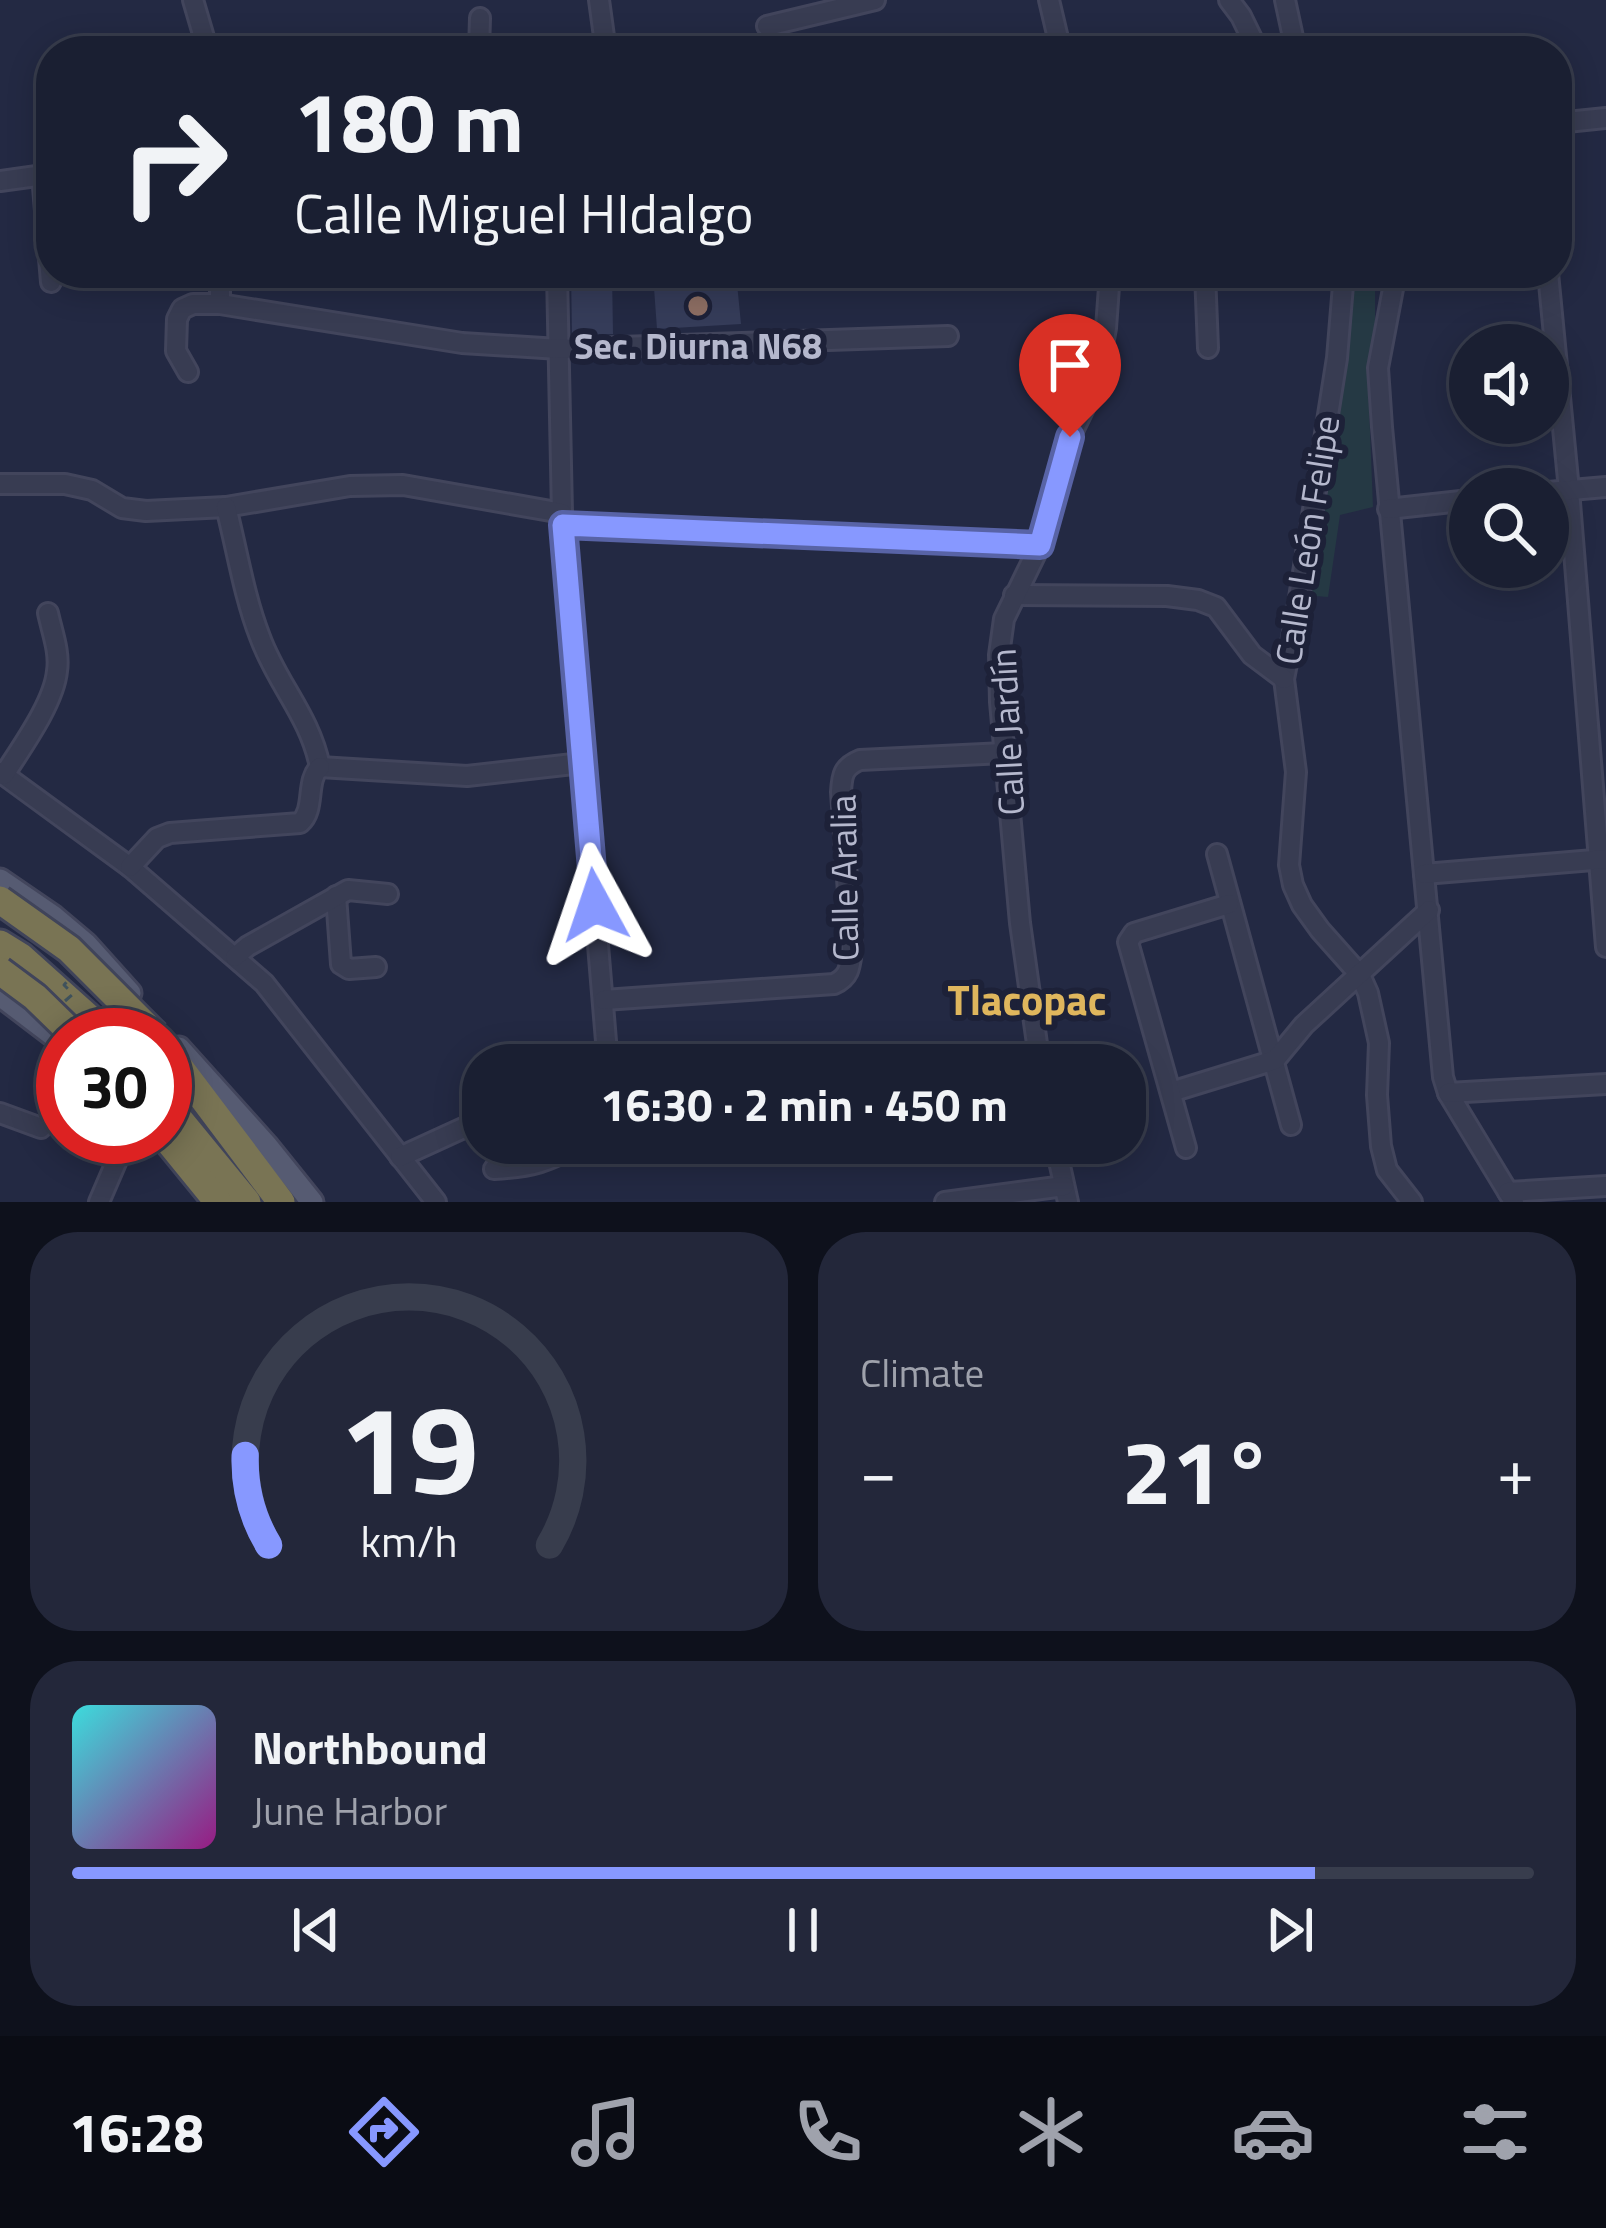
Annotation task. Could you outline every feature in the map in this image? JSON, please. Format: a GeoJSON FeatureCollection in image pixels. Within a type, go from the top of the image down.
{"type":"FeatureCollection","features":[{"type":"Feature","properties":{"kind":"highway"},"geometry":{"type":"LineString","coordinates":[[0,900],[69,949],[128,1008]]}},
{"type":"Feature","properties":{"kind":"highway"},"geometry":{"type":"LineString","coordinates":[[0,914],[42,940],[111,1008]]}},
{"type":"Feature","properties":{"kind":"highway"},"geometry":{"type":"LineString","coordinates":[[0,944],[78,1008]]}},
{"type":"Feature","properties":{"kind":"highway"},"geometry":{"type":"LineString","coordinates":[[0,971],[46,1008]]}},
{"type":"Feature","properties":{"kind":"highway"},"geometry":{"type":"LineString","coordinates":[[192,1083],[283,1202]]}},
{"type":"Feature","properties":{"kind":"highway"},"geometry":{"type":"LineString","coordinates":[[192,1103],[269,1202]]}},
{"type":"Feature","properties":{"kind":"highway"},"geometry":{"type":"LineString","coordinates":[[192,1135],[247,1202]]}},
{"type":"Feature","properties":{"kind":"highway"},"geometry":{"type":"LineString","coordinates":[[187,1164],[218,1202]]}},
{"type":"Feature","properties":{"kind":"highway"},"geometry":{"type":"LineString","coordinates":[[283,1202],[286,1169]]}},
{"type":"Feature","properties":{"kind":"main road"},"geometry":{"type":"LineString","coordinates":[[0,880],[86,944],[311,1202]]}},
{"type":"Feature","properties":{"kind":"main road"},"geometry":{"type":"LineString","coordinates":[[0,995],[36,1022]]}},
{"type":"Feature","properties":{"kind":"main road"},"geometry":{"type":"LineString","coordinates":[[171,1164],[202,1202]]}},
{"type":"Feature","properties":{"kind":"street"},"geometry":{"type":"LineString","coordinates":[[193,0],[204,36]]}},
{"type":"Feature","properties":{"kind":"street"},"geometry":{"type":"LineString","coordinates":[[599,0],[604,36]]}},
{"type":"Feature","properties":{"kind":"street"},"geometry":{"type":"LineString","coordinates":[[766,26],[875,0]]}},
{"type":"Feature","properties":{"kind":"street"},"geometry":{"type":"LineString","coordinates":[[1049,0],[1057,36]]}},
{"type":"Feature","properties":{"kind":"street"},"geometry":{"type":"LineString","coordinates":[[1229,0],[1251,36]]}},
{"type":"Feature","properties":{"kind":"street"},"geometry":{"type":"LineString","coordinates":[[1285,0],[1293,36]]}},
{"type":"Feature","properties":{"kind":"street"},"geometry":{"type":"LineString","coordinates":[[479,36],[480,18]]}},
{"type":"Feature","properties":{"kind":"street"},"geometry":{"type":"LineString","coordinates":[[1572,121],[1606,118]]}},
{"type":"Feature","properties":{"kind":"street"},"geometry":{"type":"LineString","coordinates":[[0,182],[36,177]]}},
{"type":"Feature","properties":{"kind":"street"},"geometry":{"type":"LineString","coordinates":[[220,288],[220,304]]}},
{"type":"Feature","properties":{"kind":"street"},"geometry":{"type":"LineString","coordinates":[[557,288],[563,519],[605,1044]]}},
{"type":"Feature","properties":{"kind":"street","name":"Calle Jardín"},"geometry":{"type":"LineString","coordinates":[[1037,1044],[1020,923],[999,655],[1004,619],[1040,545],[1070,437],[1096,382],[1109,288]]}},
{"type":"Feature","properties":{"kind":"street"},"geometry":{"type":"LineString","coordinates":[[1206,288],[1208,348]]}},
{"type":"Feature","properties":{"kind":"street","name":"Calle León Felipe"},"geometry":{"type":"LineString","coordinates":[[1343,288],[1336,358],[1284,679],[1296,772],[1289,841],[1293,885],[1302,905],[1360,975],[1368,993],[1379,1043],[1377,1095],[1384,1158],[1387,1170],[1412,1202]]}},
{"type":"Feature","properties":{"kind":"street"},"geometry":{"type":"LineString","coordinates":[[1393,288],[1378,368],[1443,1077],[1511,1197],[1606,1186]]}},
{"type":"Feature","properties":{"kind":"street"},"geometry":{"type":"LineString","coordinates":[[1549,288],[1567,468]]}},
{"type":"Feature","properties":{"kind":"street"},"geometry":{"type":"LineString","coordinates":[[188,372],[176,351],[177,319],[182,309],[193,304],[220,304],[462,343],[559,349],[947,336]]}},
{"type":"Feature","properties":{"kind":"street"},"geometry":{"type":"LineString","coordinates":[[0,484],[65,484],[92,490],[122,508],[146,511],[226,507],[377,484],[403,485],[563,519],[1040,545]]}},
{"type":"Feature","properties":{"kind":"street"},"geometry":{"type":"LineString","coordinates":[[1606,487],[1569,490],[1606,947]]}},
{"type":"Feature","properties":{"kind":"street"},"geometry":{"type":"LineString","coordinates":[[1388,509],[1449,502]]}},
{"type":"Feature","properties":{"kind":"street"},"geometry":{"type":"LineString","coordinates":[[226,507],[258,634],[315,741],[320,767]]}},
{"type":"Feature","properties":{"kind":"street"},"geometry":{"type":"LineString","coordinates":[[1014,595],[1198,600],[1216,607],[1252,655],[1284,679]]}},
{"type":"Feature","properties":{"kind":"street"},"geometry":{"type":"LineString","coordinates":[[48,614],[58,654],[57,675],[51,694],[2,774],[130,867],[264,982],[436,1202]]}},
{"type":"Feature","properties":{"kind":"street","name":"Calle Aralia"},"geometry":{"type":"LineString","coordinates":[[604,1000],[834,984],[844,979],[852,950],[842,772],[860,760],[1004,753]]}},
{"type":"Feature","properties":{"kind":"street"},"geometry":{"type":"LineString","coordinates":[[320,767],[467,776],[582,763]]}},
{"type":"Feature","properties":{"kind":"street"},"geometry":{"type":"LineString","coordinates":[[130,867],[157,838],[170,833],[300,823],[308,814],[314,774],[320,767]]}},
{"type":"Feature","properties":{"kind":"street"},"geometry":{"type":"LineString","coordinates":[[1217,854],[1291,1126]]}},
{"type":"Feature","properties":{"kind":"street"},"geometry":{"type":"LineString","coordinates":[[1424,874],[1602,860]]}},
{"type":"Feature","properties":{"kind":"street"},"geometry":{"type":"LineString","coordinates":[[235,957],[348,890],[388,894]]}},
{"type":"Feature","properties":{"kind":"street"},"geometry":{"type":"LineString","coordinates":[[336,896],[341,964],[349,969],[376,967]]}},
{"type":"Feature","properties":{"kind":"street"},"geometry":{"type":"LineString","coordinates":[[1186,1148],[1128,942],[1134,933],[1229,904]]}},
{"type":"Feature","properties":{"kind":"street"},"geometry":{"type":"LineString","coordinates":[[1171,1092],[1275,1060],[1304,1025],[1429,910]]}},
{"type":"Feature","properties":{"kind":"street"},"geometry":{"type":"LineString","coordinates":[[1448,1093],[1606,1084]]}},
{"type":"Feature","properties":{"kind":"street"},"geometry":{"type":"LineString","coordinates":[[0,1113],[36,1126]]}},
{"type":"Feature","properties":{"kind":"street"},"geometry":{"type":"LineString","coordinates":[[400,1157],[462,1129]]}},
{"type":"Feature","properties":{"kind":"street"},"geometry":{"type":"LineString","coordinates":[[99,1202],[115,1164]]}},
{"type":"Feature","properties":{"kind":"street"},"geometry":{"type":"LineString","coordinates":[[494,1169],[539,1164]]}},
{"type":"Feature","properties":{"kind":"street"},"geometry":{"type":"LineString","coordinates":[[945,1202],[1066,1194],[1060,1164]]}},
{"type":"Feature","properties":{"kind":"path"},"geometry":{"type":"LineString","coordinates":[[61,1006],[73,994],[64,985],[78,971]]}},
{"type":"Feature","properties":{"kind":"shaded area"},"geometry":{"type":"Polygon","coordinates":[[[1342,288],[1375,288],[1368,380],[1373,507],[1340,515],[1328,597],[1302,595],[1342,288]]]}},
{"type":"Feature","properties":{"kind":"building"},"geometry":{"type":"Polygon","coordinates":[[[571,288],[612,288],[613,334],[572,335],[571,288]]]}},
{"type":"Feature","properties":{"kind":"building","name":"Sec. Diurna N68"},"geometry":{"type":"Polygon","coordinates":[[[654,288],[737,288],[741,324],[657,329],[654,288]]]}},
{"type":"Feature","properties":{"kind":"place","name":"Sec. Diurna N68"},"geometry":{"type":"Point","coordinates":[698,306]}},
{"type":"Feature","properties":{"kind":"district","name":"Tlacopac"},"geometry":{"type":"Point","coordinates":[1027,1000]}},
{"type":"Feature","properties":{"kind":"route"},"geometry":{"type":"LineString","coordinates":[[595,905],[563,525],[1040,545],[1070,437]]}}]}
